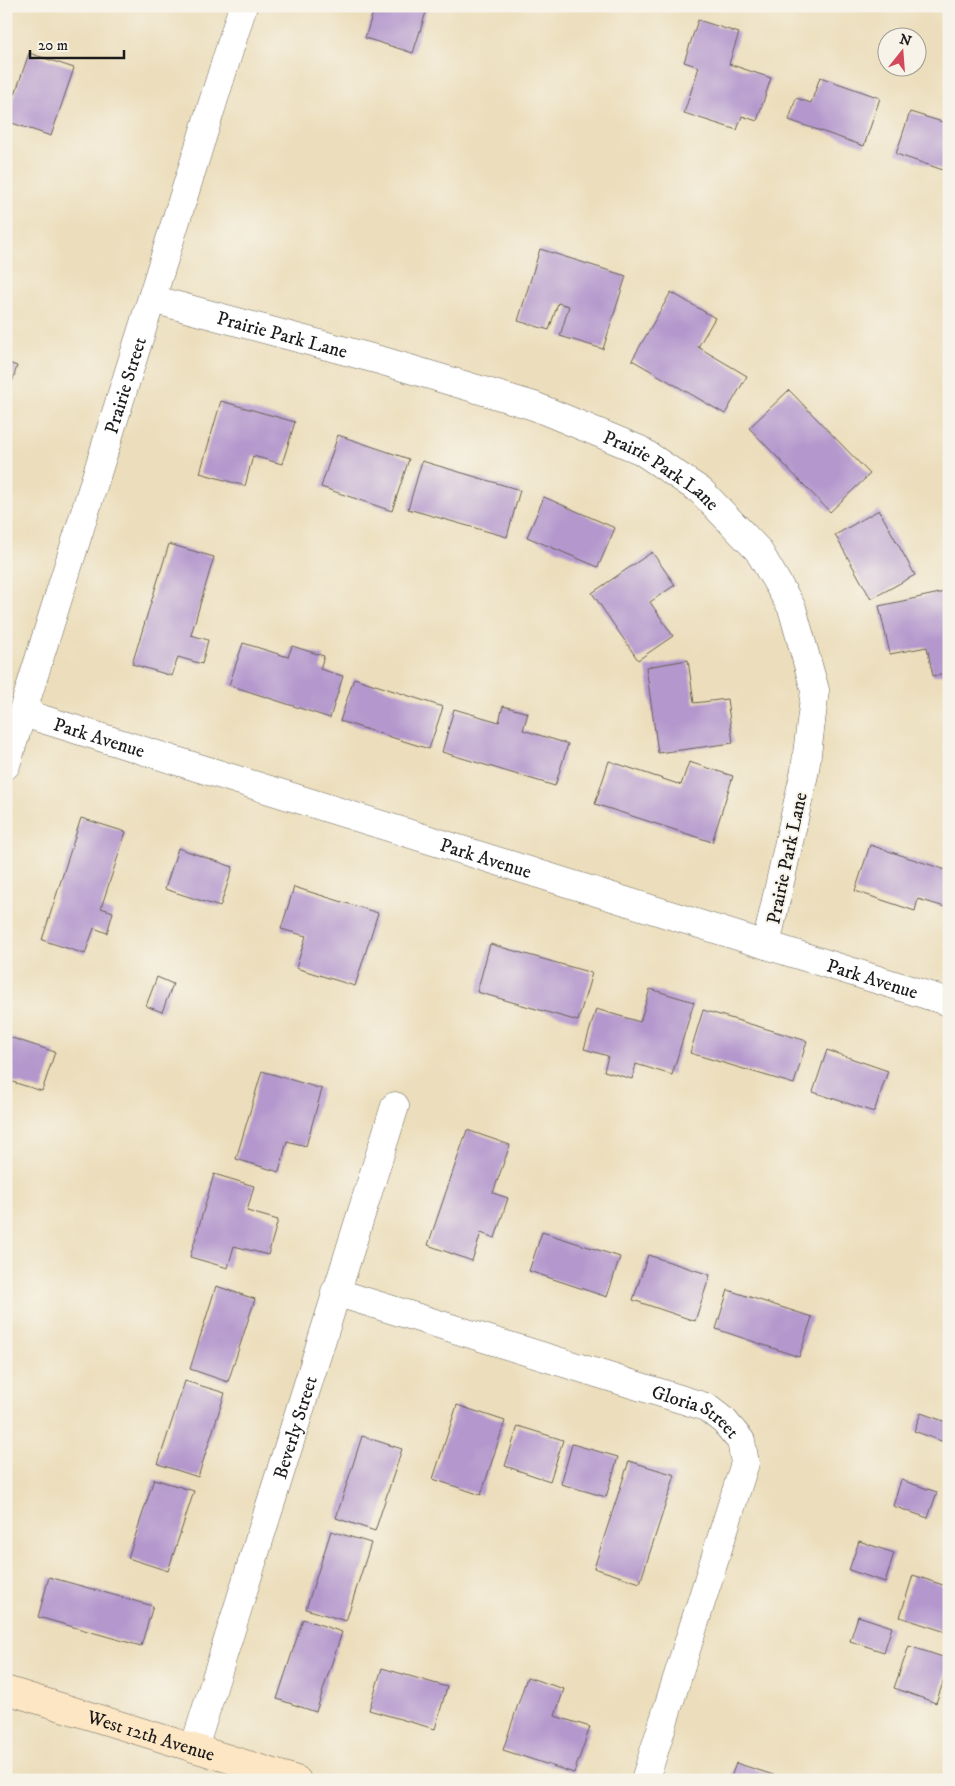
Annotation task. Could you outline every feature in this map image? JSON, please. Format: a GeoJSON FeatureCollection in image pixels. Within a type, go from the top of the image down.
{"type":"FeatureCollection","features":[{"type":"Feature","properties":{"kind":"main road","name":"West 12th Avenue"},"geometry":{"type":"LineString","coordinates":[[6,1690],[297,1780]]}},
{"type":"Feature","properties":{"kind":"street","name":"Prairie Street"},"geometry":{"type":"LineString","coordinates":[[6,765],[244,6]]}},
{"type":"Feature","properties":{"kind":"street","name":"Prairie Park Lane"},"geometry":{"type":"LineString","coordinates":[[152,299],[383,361],[534,406],[640,450],[701,491],[758,550],[792,608],[815,690],[805,770],[766,945]]}},
{"type":"Feature","properties":{"kind":"street","name":"Park Avenue"},"geometry":{"type":"LineString","coordinates":[[23,713],[949,1002]]}},
{"type":"Feature","properties":{"kind":"street","name":"Beverly Street"},"geometry":{"type":"LineString","coordinates":[[194,1748],[335,1292],[395,1106]]}},
{"type":"Feature","properties":{"kind":"street","name":"Gloria Street"},"geometry":{"type":"LineString","coordinates":[[335,1292],[706,1407],[724,1421],[740,1441],[746,1463],[645,1780]]}},
{"type":"Feature","properties":{"kind":"building"},"geometry":{"type":"Polygon","coordinates":[[[375,6],[428,6],[413,53],[365,38],[375,6]]]}},
{"type":"Feature","properties":{"kind":"building"},"geometry":{"type":"Polygon","coordinates":[[[698,20],[739,33],[729,64],[771,78],[757,121],[742,116],[737,130],[684,113],[699,67],[684,62],[698,20]]]}},
{"type":"Feature","properties":{"kind":"building"},"geometry":{"type":"Polygon","coordinates":[[[29,53],[74,68],[51,136],[6,121],[29,53]]]}},
{"type":"Feature","properties":{"kind":"building"},"geometry":{"type":"Polygon","coordinates":[[[820,77],[880,98],[864,146],[789,120],[796,98],[811,103],[820,77]]]}},
{"type":"Feature","properties":{"kind":"building"},"geometry":{"type":"Polygon","coordinates":[[[910,112],[949,124],[949,172],[896,154],[910,112]]]}},
{"type":"Feature","properties":{"kind":"building"},"geometry":{"type":"Polygon","coordinates":[[[540,249],[626,276],[603,349],[560,336],[569,306],[558,303],[549,330],[518,321],[540,249]]]}},
{"type":"Feature","properties":{"kind":"building"},"geometry":{"type":"Polygon","coordinates":[[[671,292],[715,318],[698,347],[747,376],[725,414],[632,360],[671,292]]]}},
{"type":"Feature","properties":{"kind":"building"},"geometry":{"type":"Polygon","coordinates":[[[6,362],[17,366],[7,399],[6,399],[6,362]]]}},
{"type":"Feature","properties":{"kind":"building"},"geometry":{"type":"Polygon","coordinates":[[[789,390],[870,474],[830,512],[749,428],[789,390]]]}},
{"type":"Feature","properties":{"kind":"building"},"geometry":{"type":"Polygon","coordinates":[[[221,401],[295,422],[282,464],[253,456],[245,486],[200,473],[221,401]]]}},
{"type":"Feature","properties":{"kind":"building"},"geometry":{"type":"Polygon","coordinates":[[[338,435],[409,459],[392,511],[321,487],[338,435]]]}},
{"type":"Feature","properties":{"kind":"building"},"geometry":{"type":"Polygon","coordinates":[[[422,461],[520,490],[507,537],[408,509],[422,461]]]}},
{"type":"Feature","properties":{"kind":"building"},"geometry":{"type":"Polygon","coordinates":[[[544,497],[615,528],[598,567],[527,537],[544,497]]]}},
{"type":"Feature","properties":{"kind":"building"},"geometry":{"type":"Polygon","coordinates":[[[879,510],[915,575],[871,599],[835,535],[879,510]]]}},
{"type":"Feature","properties":{"kind":"building"},"geometry":{"type":"Polygon","coordinates":[[[169,544],[214,557],[191,635],[208,640],[202,664],[178,657],[172,676],[132,664],[169,544]]]}},
{"type":"Feature","properties":{"kind":"building"},"geometry":{"type":"Polygon","coordinates":[[[652,552],[675,585],[650,602],[673,636],[638,660],[592,593],[652,552]]]}},
{"type":"Feature","properties":{"kind":"building"},"geometry":{"type":"Polygon","coordinates":[[[949,591],[949,673],[933,676],[927,647],[890,654],[879,606],[949,591]]]}},
{"type":"Feature","properties":{"kind":"building"},"geometry":{"type":"Polygon","coordinates":[[[243,643],[288,657],[292,646],[324,656],[320,669],[343,676],[330,718],[229,685],[243,643]]]}},
{"type":"Feature","properties":{"kind":"building"},"geometry":{"type":"Polygon","coordinates":[[[688,660],[694,703],[727,699],[733,743],[658,753],[646,667],[688,660]]]}},
{"type":"Feature","properties":{"kind":"building"},"geometry":{"type":"Polygon","coordinates":[[[354,678],[443,707],[429,749],[340,721],[354,678]]]}},
{"type":"Feature","properties":{"kind":"building"},"geometry":{"type":"Polygon","coordinates":[[[503,706],[528,713],[523,730],[568,744],[555,786],[442,752],[454,709],[499,722],[503,706]]]}},
{"type":"Feature","properties":{"kind":"building"},"geometry":{"type":"Polygon","coordinates":[[[609,761],[681,785],[689,762],[733,776],[712,842],[595,804],[609,761]]]}},
{"type":"Feature","properties":{"kind":"building"},"geometry":{"type":"Polygon","coordinates":[[[81,818],[126,832],[101,908],[113,912],[107,933],[94,928],[85,954],[42,940],[81,818]]]}},
{"type":"Feature","properties":{"kind":"building"},"geometry":{"type":"Polygon","coordinates":[[[870,845],[949,871],[949,895],[945,907],[918,899],[915,911],[855,891],[870,845]]]}},
{"type":"Feature","properties":{"kind":"building"},"geometry":{"type":"Polygon","coordinates":[[[178,848],[233,867],[220,907],[165,889],[178,848]]]}},
{"type":"Feature","properties":{"kind":"building"},"geometry":{"type":"Polygon","coordinates":[[[294,887],[378,913],[355,986],[296,968],[306,936],[281,929],[294,887]]]}},
{"type":"Feature","properties":{"kind":"building"},"geometry":{"type":"Polygon","coordinates":[[[490,944],[592,973],[578,1021],[477,992],[490,944]]]}},
{"type":"Feature","properties":{"kind":"building"},"geometry":{"type":"Polygon","coordinates":[[[157,977],[173,984],[162,1012],[146,1006],[157,977]]]}},
{"type":"Feature","properties":{"kind":"building"},"geometry":{"type":"Polygon","coordinates":[[[650,989],[694,1002],[672,1075],[636,1064],[632,1079],[604,1071],[608,1056],[584,1049],[596,1009],[640,1022],[650,989]]]}},
{"type":"Feature","properties":{"kind":"building"},"geometry":{"type":"Polygon","coordinates":[[[703,1010],[807,1041],[794,1084],[690,1053],[703,1010]]]}},
{"type":"Feature","properties":{"kind":"building"},"geometry":{"type":"Polygon","coordinates":[[[6,1036],[55,1052],[42,1091],[6,1080],[6,1036]]]}},
{"type":"Feature","properties":{"kind":"building"},"geometry":{"type":"Polygon","coordinates":[[[827,1050],[888,1071],[874,1112],[813,1092],[827,1050]]]}},
{"type":"Feature","properties":{"kind":"building"},"geometry":{"type":"Polygon","coordinates":[[[262,1071],[322,1089],[306,1146],[287,1141],[279,1172],[236,1159],[262,1071]]]}},
{"type":"Feature","properties":{"kind":"building"},"geometry":{"type":"Polygon","coordinates":[[[467,1130],[510,1145],[493,1193],[508,1198],[495,1238],[481,1233],[472,1261],[428,1245],[467,1130]]]}},
{"type":"Feature","properties":{"kind":"building"},"geometry":{"type":"Polygon","coordinates":[[[214,1174],[254,1186],[247,1211],[278,1220],[268,1255],[234,1246],[228,1268],[190,1257],[214,1174]]]}},
{"type":"Feature","properties":{"kind":"building"},"geometry":{"type":"Polygon","coordinates":[[[542,1232],[620,1257],[607,1297],[529,1271],[542,1232]]]}},
{"type":"Feature","properties":{"kind":"building"},"geometry":{"type":"Polygon","coordinates":[[[648,1255],[710,1275],[695,1321],[633,1300],[648,1255]]]}},
{"type":"Feature","properties":{"kind":"building"},"geometry":{"type":"Polygon","coordinates":[[[216,1286],[255,1299],[228,1382],[190,1369],[216,1286]]]}},
{"type":"Feature","properties":{"kind":"building"},"geometry":{"type":"Polygon","coordinates":[[[728,1290],[812,1317],[799,1357],[716,1329],[728,1290]]]}},
{"type":"Feature","properties":{"kind":"building"},"geometry":{"type":"Polygon","coordinates":[[[185,1381],[225,1393],[198,1477],[158,1464],[185,1381]]]}},
{"type":"Feature","properties":{"kind":"building"},"geometry":{"type":"Polygon","coordinates":[[[457,1405],[505,1421],[481,1495],[433,1479],[457,1405]]]}},
{"type":"Feature","properties":{"kind":"building"},"geometry":{"type":"Polygon","coordinates":[[[921,1413],[949,1423],[949,1430],[944,1442],[914,1431],[921,1413]]]}},
{"type":"Feature","properties":{"kind":"building"},"geometry":{"type":"Polygon","coordinates":[[[518,1426],[563,1440],[550,1481],[505,1466],[518,1426]]]}},
{"type":"Feature","properties":{"kind":"building"},"geometry":{"type":"Polygon","coordinates":[[[362,1436],[402,1449],[375,1531],[336,1518],[362,1436]]]}},
{"type":"Feature","properties":{"kind":"building"},"geometry":{"type":"Polygon","coordinates":[[[572,1444],[618,1457],[606,1497],[561,1484],[572,1444]]]}},
{"type":"Feature","properties":{"kind":"building"},"geometry":{"type":"Polygon","coordinates":[[[629,1461],[675,1475],[640,1583],[594,1568],[629,1461]]]}},
{"type":"Feature","properties":{"kind":"building"},"geometry":{"type":"Polygon","coordinates":[[[154,1479],[194,1491],[168,1571],[128,1558],[154,1479]]]}},
{"type":"Feature","properties":{"kind":"building"},"geometry":{"type":"Polygon","coordinates":[[[901,1480],[937,1492],[928,1518],[893,1506],[901,1480]]]}},
{"type":"Feature","properties":{"kind":"building"},"geometry":{"type":"Polygon","coordinates":[[[331,1531],[371,1543],[346,1621],[306,1609],[331,1531]]]}},
{"type":"Feature","properties":{"kind":"building"},"geometry":{"type":"Polygon","coordinates":[[[859,1541],[894,1553],[885,1582],[849,1570],[859,1541]]]}},
{"type":"Feature","properties":{"kind":"building"},"geometry":{"type":"Polygon","coordinates":[[[913,1575],[949,1587],[949,1633],[900,1617],[913,1575]]]}},
{"type":"Feature","properties":{"kind":"building"},"geometry":{"type":"Polygon","coordinates":[[[49,1577],[153,1606],[141,1646],[38,1617],[49,1577]]]}},
{"type":"Feature","properties":{"kind":"building"},"geometry":{"type":"Polygon","coordinates":[[[858,1616],[892,1627],[884,1652],[850,1641],[858,1616]]]}},
{"type":"Feature","properties":{"kind":"building"},"geometry":{"type":"Polygon","coordinates":[[[303,1619],[342,1632],[316,1712],[277,1699],[303,1619]]]}},
{"type":"Feature","properties":{"kind":"building"},"geometry":{"type":"Polygon","coordinates":[[[909,1646],[949,1659],[949,1665],[936,1703],[894,1688],[909,1646]]]}},
{"type":"Feature","properties":{"kind":"building"},"geometry":{"type":"Polygon","coordinates":[[[382,1668],[447,1687],[435,1729],[369,1710],[382,1668]]]}},
{"type":"Feature","properties":{"kind":"building"},"geometry":{"type":"Polygon","coordinates":[[[527,1677],[564,1689],[555,1716],[590,1727],[574,1773],[503,1750],[527,1677]]]}},
{"type":"Feature","properties":{"kind":"building"},"geometry":{"type":"Polygon","coordinates":[[[736,1763],[786,1779],[786,1780],[730,1780],[736,1763]]]}}]}
